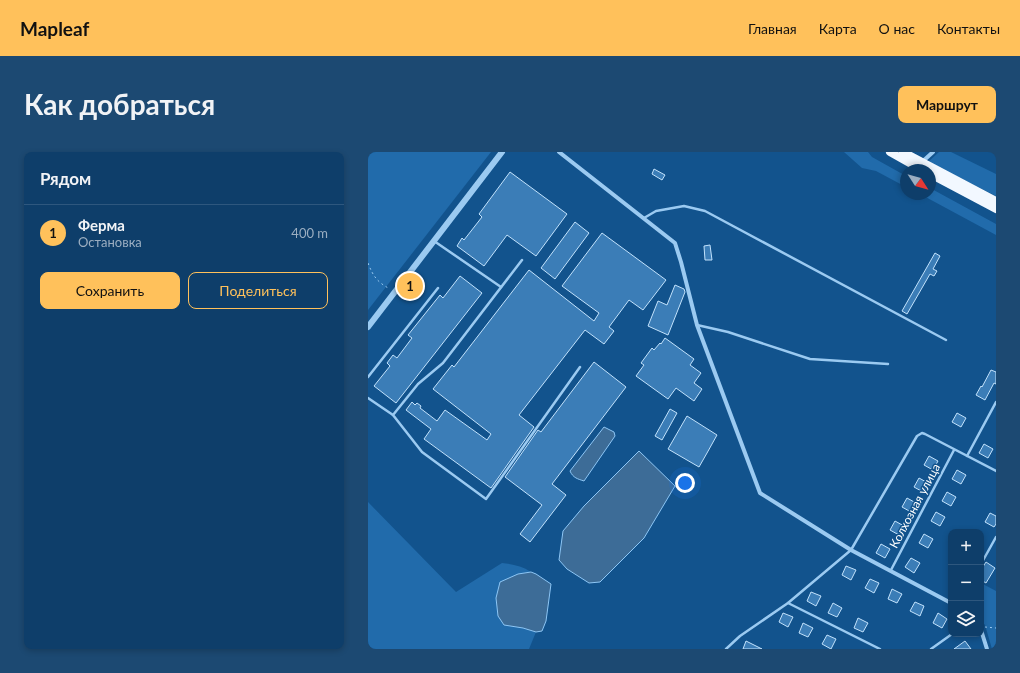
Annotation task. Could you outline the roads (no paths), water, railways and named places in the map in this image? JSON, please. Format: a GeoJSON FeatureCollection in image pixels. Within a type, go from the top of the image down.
{"type":"FeatureCollection","features":[{"type":"Feature","properties":{"kind":"highway"},"geometry":{"type":"LineString","coordinates":[[890,152],[917,164]]}},
{"type":"Feature","properties":{"kind":"highway"},"geometry":{"type":"LineString","coordinates":[[903,152],[919,164]]}},
{"type":"Feature","properties":{"kind":"highway"},"geometry":{"type":"LineString","coordinates":[[936,173],[996,201]]}},
{"type":"Feature","properties":{"kind":"highway"},"geometry":{"type":"LineString","coordinates":[[936,177],[996,209]]}},
{"type":"Feature","properties":{"kind":"street"},"geometry":{"type":"LineString","coordinates":[[368,327],[502,152]]}},
{"type":"Feature","properties":{"kind":"street"},"geometry":{"type":"LineString","coordinates":[[559,152],[675,243],[697,325],[760,493],[851,550],[948,601]]}},
{"type":"Feature","properties":{"kind":"street"},"geometry":{"type":"LineString","coordinates":[[924,164],[933,152]]}},
{"type":"Feature","properties":{"kind":"street"},"geometry":{"type":"LineString","coordinates":[[984,637],[987,649]]}},
{"type":"Feature","properties":{"kind":"lane"},"geometry":{"type":"LineString","coordinates":[[644,218],[656,211],[684,206],[705,210],[946,340]]}},
{"type":"Feature","properties":{"kind":"lane"},"geometry":{"type":"LineString","coordinates":[[434,241],[501,287]]}},
{"type":"Feature","properties":{"kind":"lane"},"geometry":{"type":"LineString","coordinates":[[393,415],[418,384],[443,363],[522,260]]}},
{"type":"Feature","properties":{"kind":"lane"},"geometry":{"type":"LineString","coordinates":[[368,377],[438,288]]}},
{"type":"Feature","properties":{"kind":"lane"},"geometry":{"type":"LineString","coordinates":[[697,325],[728,332],[810,359],[888,364]]}},
{"type":"Feature","properties":{"kind":"lane"},"geometry":{"type":"LineString","coordinates":[[368,398],[393,415],[422,452],[486,500],[580,367]]}},
{"type":"Feature","properties":{"kind":"lane"},"geometry":{"type":"LineString","coordinates":[[967,456],[996,402]]}},
{"type":"Feature","properties":{"kind":"lane"},"geometry":{"type":"LineString","coordinates":[[726,649],[740,636],[788,603],[851,550],[917,436],[922,433],[925,434],[996,471]]}},
{"type":"Feature","properties":{"kind":"lane","name":"Колхозная улица"},"geometry":{"type":"LineString","coordinates":[[891,570],[954,450]]}},
{"type":"Feature","properties":{"kind":"lane"},"geometry":{"type":"LineString","coordinates":[[984,559],[996,537]]}},
{"type":"Feature","properties":{"kind":"lane"},"geometry":{"type":"LineString","coordinates":[[788,603],[880,649]]}},
{"type":"Feature","properties":{"kind":"lane"},"geometry":{"type":"LineString","coordinates":[[931,649],[948,637]]}},
{"type":"Feature","properties":{"kind":"place","name":"Ферма"},"geometry":{"type":"Point","coordinates":[410,286]}}]}
